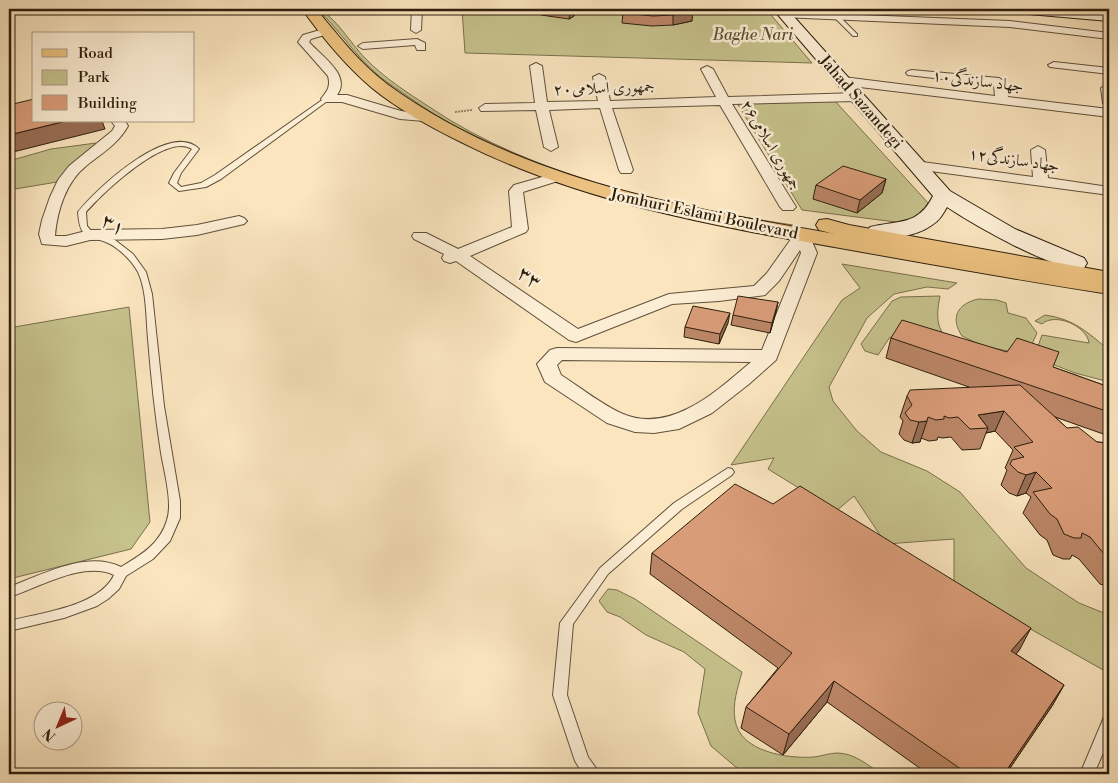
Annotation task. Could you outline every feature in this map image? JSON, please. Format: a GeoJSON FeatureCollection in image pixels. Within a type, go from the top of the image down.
{"type":"FeatureCollection","features":[{"type":"Feature","properties":{"kind":"main road","name":"Jomhuri Eslami Boulevard"},"geometry":{"type":"LineString","coordinates":[[309,9],[338,23],[401,81],[454,112],[547,159],[624,184],[688,200],[766,216],[1109,269]]}},
{"type":"Feature","properties":{"kind":"main road"},"geometry":{"type":"LineString","coordinates":[[1017,9],[1109,17]]}},
{"type":"Feature","properties":{"kind":"main road","name":"Jahad Sazandegi"},"geometry":{"type":"LineString","coordinates":[[783,12],[943,195],[970,214],[1004,233],[1033,247],[1076,263]]}},
{"type":"Feature","properties":{"kind":"main road","name":"Jomhuri Eslami Boulevard"},"geometry":{"type":"LineString","coordinates":[[338,23],[346,55],[379,85],[431,119],[489,151],[556,177],[623,199],[671,210],[802,235],[1109,287]]}},
{"type":"Feature","properties":{"kind":"main road"},"geometry":{"type":"LineString","coordinates":[[878,232],[922,223],[938,208],[943,195]]}},
{"type":"Feature","properties":{"kind":"main road"},"geometry":{"type":"LineString","coordinates":[[827,225],[854,233],[1109,279]]}},
{"type":"Feature","properties":{"kind":"street"},"geometry":{"type":"LineString","coordinates":[[9,10],[18,9]]}},
{"type":"Feature","properties":{"kind":"street"},"geometry":{"type":"LineString","coordinates":[[248,11],[262,9]]}},
{"type":"Feature","properties":{"kind":"street"},"geometry":{"type":"LineString","coordinates":[[416,30],[417,9]]}},
{"type":"Feature","properties":{"kind":"street"},"geometry":{"type":"LineString","coordinates":[[886,9],[897,20]]}},
{"type":"Feature","properties":{"kind":"street"},"geometry":{"type":"LineString","coordinates":[[783,12],[837,17],[1010,24],[1109,36]]}},
{"type":"Feature","properties":{"kind":"street"},"geometry":{"type":"LineString","coordinates":[[997,14],[1010,24]]}},
{"type":"Feature","properties":{"kind":"street"},"geometry":{"type":"LineString","coordinates":[[327,99],[337,89],[334,75],[303,42],[307,37],[338,23]]}},
{"type":"Feature","properties":{"kind":"street"},"geometry":{"type":"LineString","coordinates":[[363,46],[417,42],[420,43],[421,48]]}},
{"type":"Feature","properties":{"kind":"street"},"geometry":{"type":"LineString","coordinates":[[1109,60],[1056,60],[1109,70]]}},
{"type":"Feature","properties":{"kind":"street"},"geometry":{"type":"LineString","coordinates":[[536,66],[542,107],[551,146]]}},
{"type":"Feature","properties":{"kind":"street","name":"جمهوری اسلامی۲۶"},"geometry":{"type":"LineString","coordinates":[[707,69],[724,101],[788,207]]}},
{"type":"Feature","properties":{"kind":"street"},"geometry":{"type":"LineString","coordinates":[[912,73],[999,82],[1002,100]]}},
{"type":"Feature","properties":{"kind":"street"},"geometry":{"type":"LineString","coordinates":[[599,77],[605,104],[626,170]]}},
{"type":"Feature","properties":{"kind":"street","name":"جهاد سازندگی۱۰"},"geometry":{"type":"LineString","coordinates":[[843,81],[1109,114]]}},
{"type":"Feature","properties":{"kind":"street"},"geometry":{"type":"LineString","coordinates":[[1108,88],[1109,103]]}},
{"type":"Feature","properties":{"kind":"street","name":"جمهوری اسلامی۲۰"},"geometry":{"type":"LineString","coordinates":[[485,108],[856,97]]}},
{"type":"Feature","properties":{"kind":"street"},"geometry":{"type":"LineString","coordinates":[[327,99],[343,98],[400,115],[431,119]]}},
{"type":"Feature","properties":{"kind":"street"},"geometry":{"type":"LineString","coordinates":[[119,122],[122,126],[118,134],[80,163],[67,178],[51,219],[47,234],[48,241],[55,242],[90,235],[162,234],[196,230],[239,220]]}},
{"type":"Feature","properties":{"kind":"street"},"geometry":{"type":"LineString","coordinates":[[1038,150],[1041,182]]}},
{"type":"Feature","properties":{"kind":"street","name":"جهاد سازندگی۱۲"},"geometry":{"type":"LineString","coordinates":[[915,164],[1109,191]]}},
{"type":"Feature","properties":{"kind":"street"},"geometry":{"type":"LineString","coordinates":[[452,258],[520,230],[516,191],[519,188],[556,177]]}},
{"type":"Feature","properties":{"kind":"street"},"geometry":{"type":"LineString","coordinates":[[769,356],[557,354],[547,364],[552,378],[614,418],[635,426],[672,424],[705,408],[742,380],[769,356],[809,253],[802,235]]}},
{"type":"Feature","properties":{"kind":"street","name":"۳۳"},"geometry":{"type":"LineString","coordinates":[[420,236],[576,336],[669,299],[759,291],[773,277],[802,235]]}},
{"type":"Feature","properties":{"kind":"lane"},"geometry":{"type":"LineString","coordinates":[[837,17],[855,35]]}},
{"type":"Feature","properties":{"kind":"lane","name":"۳۱"},"geometry":{"type":"LineString","coordinates":[[121,573],[148,556],[166,538],[174,518],[174,501],[159,406],[148,294],[142,272],[130,256],[112,242],[90,235],[82,226],[82,212],[94,198],[161,147],[184,142],[196,149],[173,183],[179,189],[203,185],[232,168],[327,99]]}},
{"type":"Feature","properties":{"kind":"lane"},"geometry":{"type":"LineString","coordinates":[[592,774],[582,761],[560,695],[567,623],[604,571],[678,506],[728,472]]}},
{"type":"Feature","properties":{"kind":"lane"},"geometry":{"type":"LineString","coordinates":[[9,592],[81,566],[98,564],[113,566],[121,573],[114,586],[99,598],[86,604],[9,626]]}},
{"type":"Feature","properties":{"kind":"lane"},"geometry":{"type":"LineString","coordinates":[[1087,774],[1109,722]]}},
{"type":"Feature","properties":{"kind":"green space"},"geometry":{"type":"Polygon","coordinates":[[[318,9],[331,18],[372,65],[396,85],[471,132],[515,153],[561,171],[609,186],[706,210],[800,226],[799,230],[647,198],[548,168],[500,149],[454,126],[383,79],[363,60],[318,9]]]}},
{"type":"Feature","properties":{"kind":"green space","name":"Baghe Nari"},"geometry":{"type":"Polygon","coordinates":[[[462,9],[766,9],[812,63],[465,53],[462,9]]]}},
{"type":"Feature","properties":{"kind":"green space"},"geometry":{"type":"Polygon","coordinates":[[[835,101],[930,205],[911,224],[802,210],[737,103],[835,101]]]}},
{"type":"Feature","properties":{"kind":"green space"},"geometry":{"type":"Polygon","coordinates":[[[96,143],[57,182],[9,190],[9,161],[51,149],[96,143]]]}},
{"type":"Feature","properties":{"kind":"green space"},"geometry":{"type":"Polygon","coordinates":[[[842,264],[957,283],[948,289],[927,287],[894,294],[867,318],[829,387],[833,401],[857,431],[881,452],[927,471],[960,492],[1026,568],[1079,603],[1109,615],[1109,661],[1105,671],[954,586],[954,539],[886,544],[854,496],[836,511],[768,469],[774,458],[731,465],[842,300],[860,288],[842,264]]]}},
{"type":"Feature","properties":{"kind":"green space"},"geometry":{"type":"Polygon","coordinates":[[[940,296],[938,320],[943,334],[964,352],[995,371],[890,337],[878,355],[865,351],[861,344],[892,301],[901,297],[940,296]]]}},
{"type":"Feature","properties":{"kind":"green space"},"geometry":{"type":"Polygon","coordinates":[[[978,299],[997,300],[1006,303],[1008,313],[1026,318],[1037,333],[1027,355],[983,346],[962,336],[956,323],[958,313],[965,304],[978,299]]]}},
{"type":"Feature","properties":{"kind":"green space"},"geometry":{"type":"Polygon","coordinates":[[[129,307],[150,522],[131,549],[9,579],[9,328],[129,307]]]}},
{"type":"Feature","properties":{"kind":"green space"},"geometry":{"type":"Polygon","coordinates":[[[1045,315],[1064,320],[1077,326],[1062,320],[1048,321],[1042,324],[1035,321],[1045,315]]]}},
{"type":"Feature","properties":{"kind":"green space"},"geometry":{"type":"Polygon","coordinates":[[[1077,326],[1109,350],[1109,382],[1075,373],[1034,357],[1042,335],[1089,343],[1087,337],[1077,326]]]}},
{"type":"Feature","properties":{"kind":"green space"},"geometry":{"type":"Polygon","coordinates":[[[608,589],[617,590],[635,599],[742,672],[737,690],[734,714],[739,731],[746,740],[767,751],[791,757],[814,757],[834,753],[849,755],[881,774],[744,774],[711,746],[698,713],[705,669],[684,652],[646,635],[620,617],[607,612],[599,601],[608,589]]]}},
{"type":"Feature","properties":{"kind":"building"},"geometry":{"type":"Polygon","coordinates":[[[546,9],[574,9],[570,12],[546,9]]]}},
{"type":"Feature","properties":{"kind":"building"},"geometry":{"type":"Polygon","coordinates":[[[627,9],[693,10],[673,15],[653,16],[623,13],[627,9]]]}},
{"type":"Feature","properties":{"kind":"building"},"geometry":{"type":"Polygon","coordinates":[[[32,99],[32,122],[62,122],[9,135],[9,105],[32,99]]]}},
{"type":"Feature","properties":{"kind":"building"},"geometry":{"type":"Polygon","coordinates":[[[843,166],[886,179],[860,200],[816,185],[843,166]]]}},
{"type":"Feature","properties":{"kind":"building"},"geometry":{"type":"Polygon","coordinates":[[[738,296],[778,302],[772,323],[733,315],[738,296]]]}},
{"type":"Feature","properties":{"kind":"building"},"geometry":{"type":"Polygon","coordinates":[[[693,306],[730,313],[720,334],[685,327],[693,306]]]}},
{"type":"Feature","properties":{"kind":"building"},"geometry":{"type":"Polygon","coordinates":[[[902,320],[1007,352],[1017,338],[1059,352],[1053,367],[1109,387],[1109,412],[891,338],[902,320]]]}},
{"type":"Feature","properties":{"kind":"building"},"geometry":{"type":"Polygon","coordinates":[[[1020,385],[1067,428],[1078,427],[1097,442],[1109,443],[1109,560],[1090,537],[1082,533],[1081,538],[1074,538],[1064,534],[1057,519],[1050,514],[1033,492],[1052,488],[1036,472],[1026,475],[1018,472],[1010,464],[1012,460],[1024,457],[1014,447],[1033,442],[1004,411],[978,415],[988,428],[970,429],[958,417],[949,418],[944,416],[944,419],[936,420],[928,417],[927,421],[919,422],[910,420],[905,413],[912,405],[907,396],[910,390],[1020,385]]]}},
{"type":"Feature","properties":{"kind":"building"},"geometry":{"type":"Polygon","coordinates":[[[735,484],[773,504],[800,486],[1031,628],[1011,651],[1064,685],[1004,774],[968,774],[834,681],[789,734],[746,707],[792,653],[652,553],[735,484]]]}}]}
